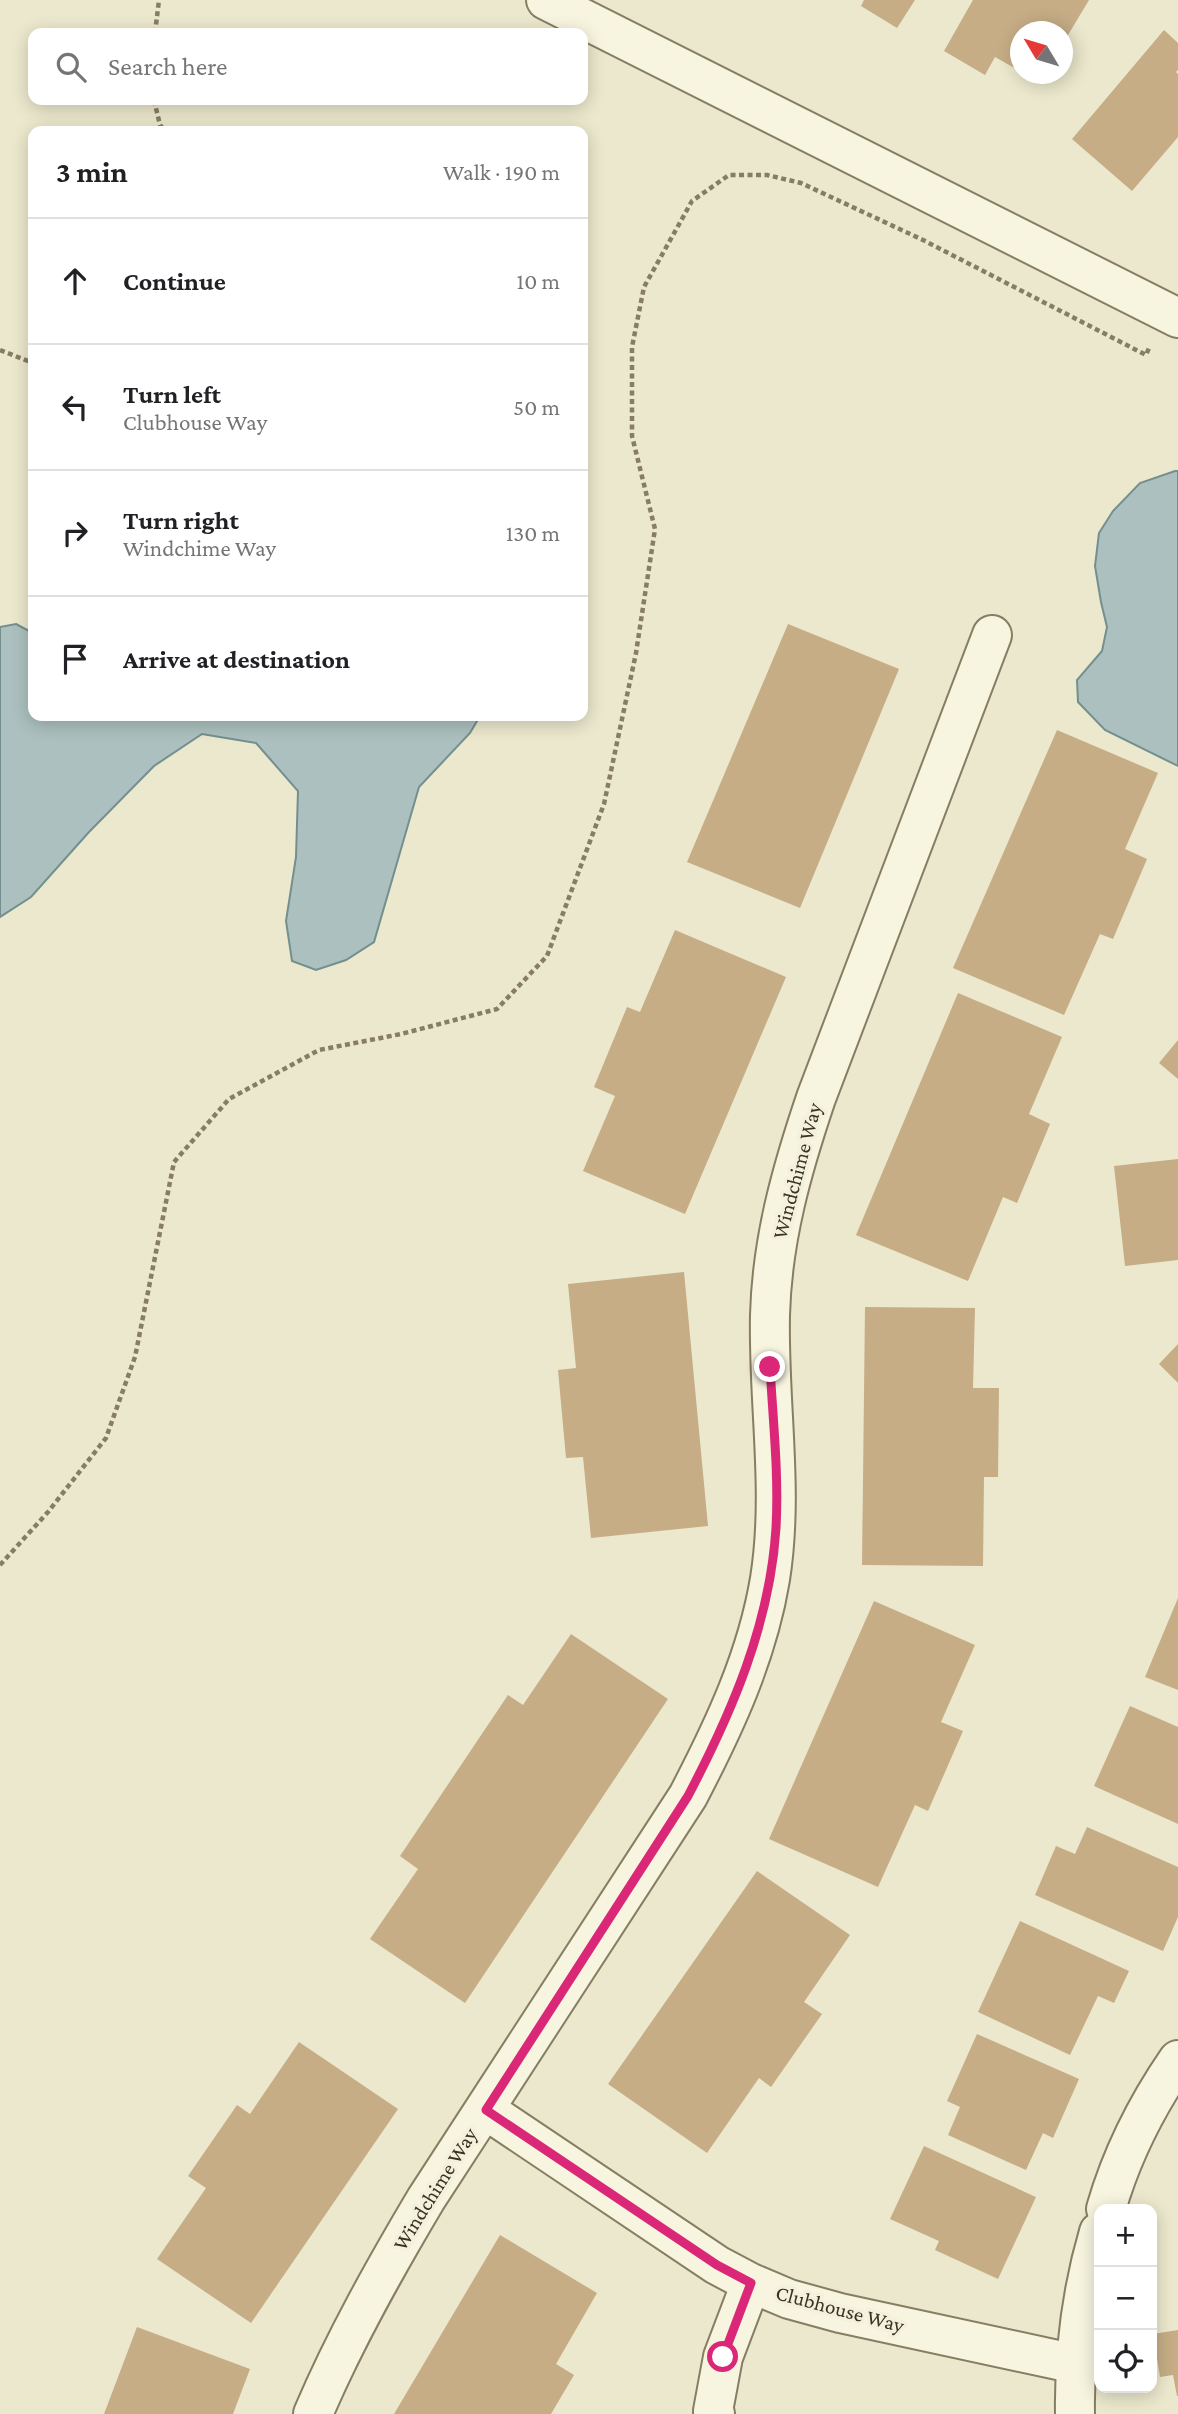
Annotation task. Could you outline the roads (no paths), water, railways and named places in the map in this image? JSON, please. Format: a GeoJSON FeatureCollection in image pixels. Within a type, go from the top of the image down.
{"type":"FeatureCollection","features":[{"type":"Feature","properties":{"kind":"street"},"geometry":{"type":"LineString","coordinates":[[546,0],[1171,314]]}},
{"type":"Feature","properties":{"kind":"street","name":"Windchime Way"},"geometry":{"type":"LineString","coordinates":[[313,2414],[345,2344],[426,2199],[688,1796],[740,1688],[759,1627],[776,1529],[770,1312],[781,1213],[816,1098],[992,635]]}},
{"type":"Feature","properties":{"kind":"street"},"geometry":{"type":"LineString","coordinates":[[1108,2204],[1123,2159],[1146,2113],[1178,2060]]}},
{"type":"Feature","properties":{"kind":"street","name":"Clubhouse Way"},"geometry":{"type":"LineString","coordinates":[[486,2110],[674,2237],[751,2283],[789,2299],[840,2313],[1076,2364]]}},
{"type":"Feature","properties":{"kind":"street"},"geometry":{"type":"LineString","coordinates":[[1075,2414],[1076,2364],[1094,2256]]}},
{"type":"Feature","properties":{"kind":"street"},"geometry":{"type":"LineString","coordinates":[[715,2414],[713,2410],[723,2357],[751,2283]]}}]}
